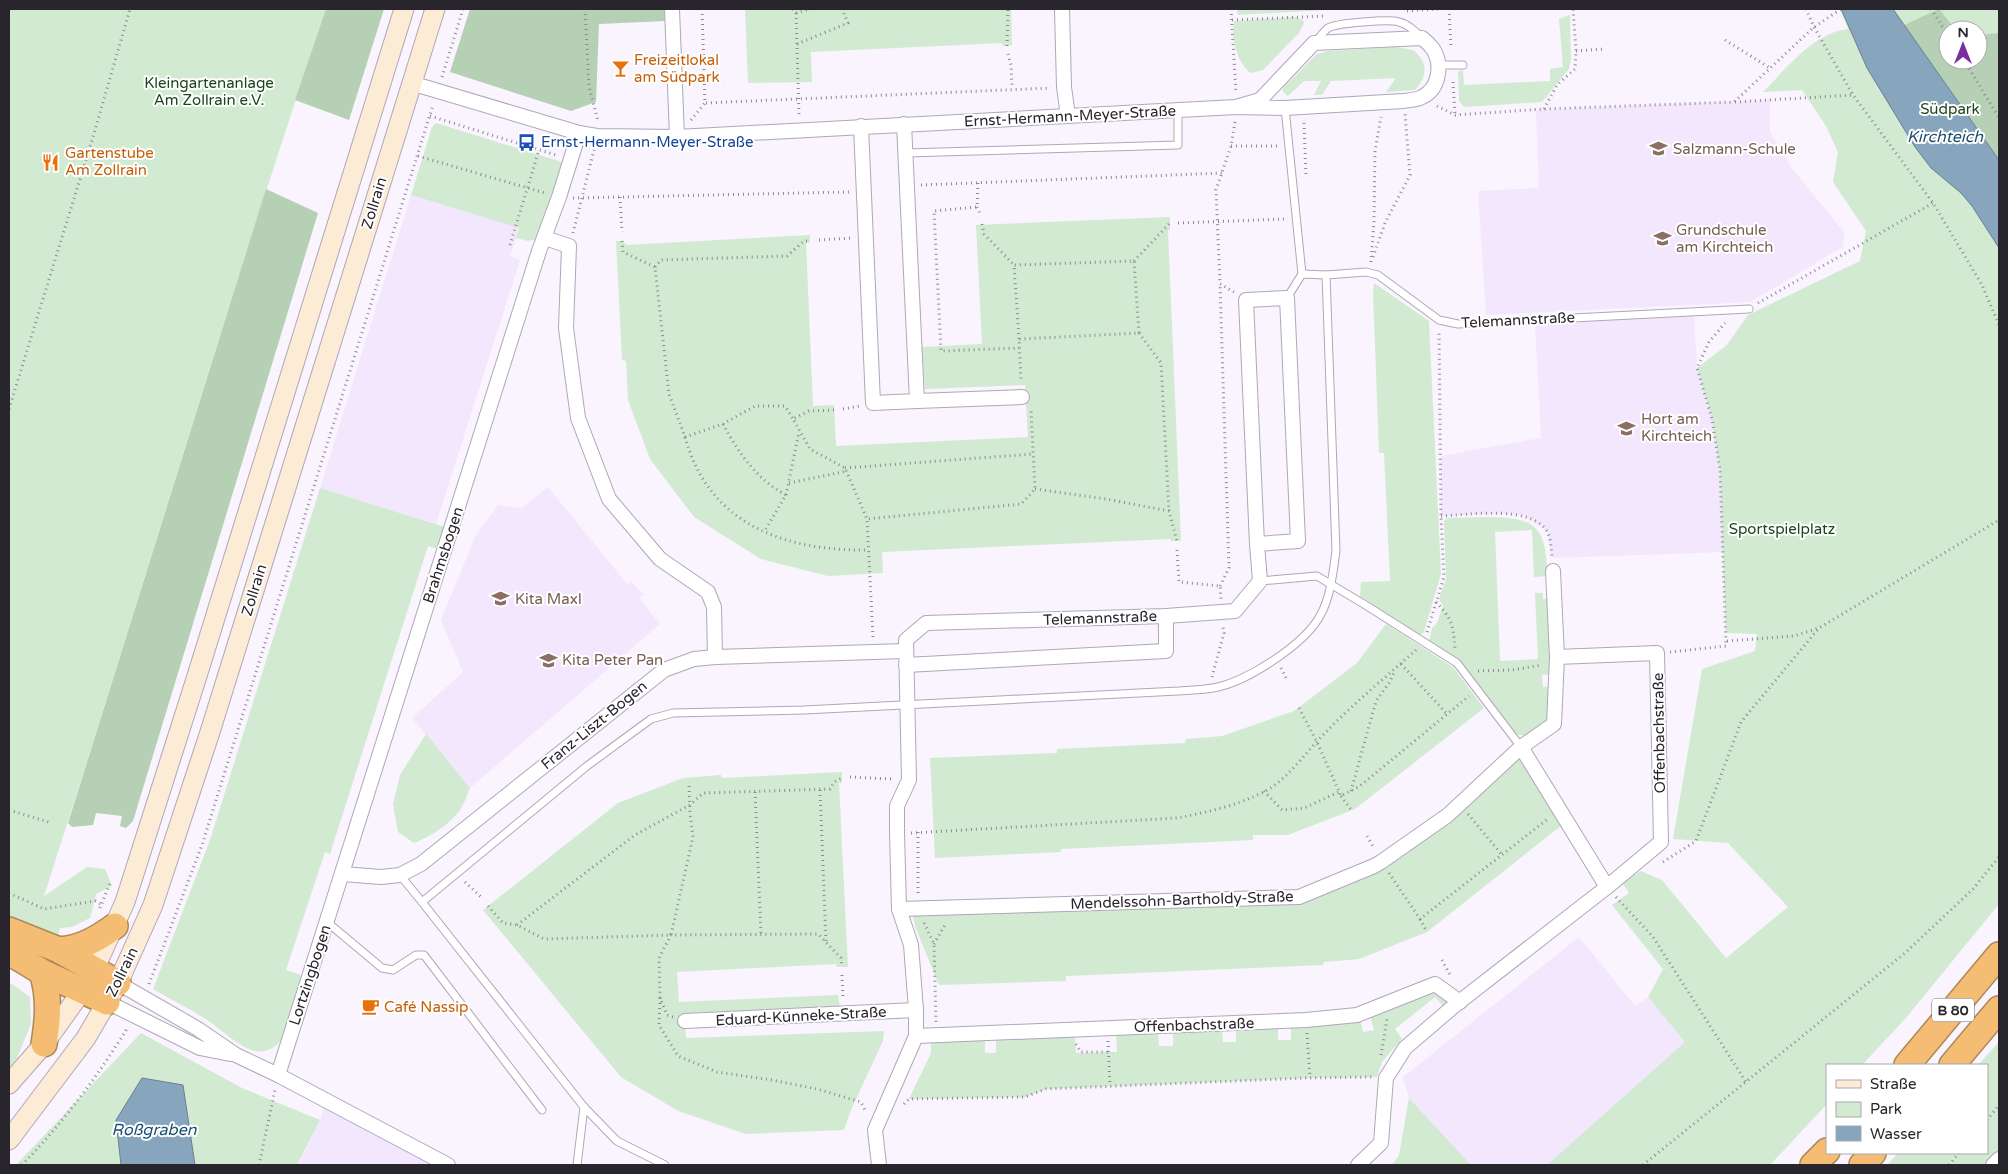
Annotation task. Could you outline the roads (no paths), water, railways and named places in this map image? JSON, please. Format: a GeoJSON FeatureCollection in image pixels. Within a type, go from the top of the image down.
{"type":"FeatureCollection","features":[{"type":"Feature","properties":{"kind":"highway"},"geometry":{"type":"LineString","coordinates":[[59,950],[75,949],[95,940],[108,915]]}},
{"type":"Feature","properties":{"kind":"highway"},"geometry":{"type":"LineString","coordinates":[[9,930],[59,950],[88,980],[112,993]]}},
{"type":"Feature","properties":{"kind":"highway"},"geometry":{"type":"LineString","coordinates":[[9,952],[42,972],[88,980]]}},
{"type":"Feature","properties":{"kind":"highway","name":"B 80"},"geometry":{"type":"LineString","coordinates":[[1908,1064],[1999,955]]}},
{"type":"Feature","properties":{"kind":"highway"},"geometry":{"type":"LineString","coordinates":[[42,972],[48,993],[48,1016],[44,1044]]}},
{"type":"Feature","properties":{"kind":"highway","name":"B 80"},"geometry":{"type":"LineString","coordinates":[[1953,1064],[1999,1009]]}},
{"type":"Feature","properties":{"kind":"highway"},"geometry":{"type":"LineString","coordinates":[[1813,1165],[1826,1152]]}},
{"type":"Feature","properties":{"kind":"highway"},"geometry":{"type":"LineString","coordinates":[[1862,1165],[1872,1154]]}},
{"type":"Feature","properties":{"kind":"main road","name":"Zollrain"},"geometry":{"type":"LineString","coordinates":[[9,1084],[44,1044],[88,980],[108,915],[125,902],[200,667],[404,9]]}},
{"type":"Feature","properties":{"kind":"main road","name":"Zollrain"},"geometry":{"type":"LineString","coordinates":[[9,1140],[86,1038],[112,993],[152,905],[210,732],[435,9]]}},
{"type":"Feature","properties":{"kind":"main road"},"geometry":{"type":"LineString","coordinates":[[383,75],[411,83]]}},
{"type":"Feature","properties":{"kind":"street"},"geometry":{"type":"LineString","coordinates":[[672,9],[677,137]]}},
{"type":"Feature","properties":{"kind":"street"},"geometry":{"type":"LineString","coordinates":[[1062,9],[1064,87],[1068,116]]}},
{"type":"Feature","properties":{"kind":"street","name":"Ernst-Hermann-Meyer-Straße"},"geometry":{"type":"LineString","coordinates":[[411,83],[579,133],[597,136],[677,137],[1236,107],[1285,108],[1403,101],[1421,98],[1432,90],[1437,79],[1438,65],[1434,50],[1422,38],[1314,43],[1260,100],[1236,107]]}},
{"type":"Feature","properties":{"kind":"street"},"geometry":{"type":"LineString","coordinates":[[904,124],[917,401]]}},
{"type":"Feature","properties":{"kind":"street"},"geometry":{"type":"LineString","coordinates":[[862,126],[873,403],[1022,396]]}},
{"type":"Feature","properties":{"kind":"street","name":"Brahmsbogen"},"geometry":{"type":"LineString","coordinates":[[342,874],[539,250],[545,238],[572,160],[579,133]]}},
{"type":"Feature","properties":{"kind":"street"},"geometry":{"type":"LineString","coordinates":[[545,238],[569,246],[566,328],[578,418],[609,499],[660,559],[708,592],[714,607],[715,656]]}},
{"type":"Feature","properties":{"kind":"street"},"geometry":{"type":"LineString","coordinates":[[1257,544],[1298,541],[1287,298],[1246,300],[1257,544],[1260,581]]}},
{"type":"Feature","properties":{"kind":"street","name":"Mendelssohn-Bartholdy-Straße"},"geometry":{"type":"LineString","coordinates":[[899,909],[1299,897],[1374,866],[1448,816],[1521,748],[1554,724],[1557,659],[1553,571]]}},
{"type":"Feature","properties":{"kind":"street","name":"Telemannstraße"},"geometry":{"type":"LineString","coordinates":[[905,651],[906,640],[926,623],[1166,616],[1235,611],[1260,581]]}},
{"type":"Feature","properties":{"kind":"street"},"geometry":{"type":"LineString","coordinates":[[906,665],[1166,651],[1166,616]]}},
{"type":"Feature","properties":{"kind":"street"},"geometry":{"type":"LineString","coordinates":[[879,1165],[875,1130],[916,1036],[911,946],[899,909],[897,806],[909,780],[905,651]]}},
{"type":"Feature","properties":{"kind":"street","name":"Franz-Liszt-Bogen"},"geometry":{"type":"LineString","coordinates":[[342,874],[381,877],[400,874],[421,864],[664,670],[694,660],[715,656],[905,651]]}},
{"type":"Feature","properties":{"kind":"street","name":"Offenbachstraße"},"geometry":{"type":"LineString","coordinates":[[1358,1165],[1381,1143],[1382,1077],[1405,1048],[1661,842],[1657,653],[1557,659]]}},
{"type":"Feature","properties":{"kind":"street"},"geometry":{"type":"LineString","coordinates":[[1521,748],[1607,887]]}},
{"type":"Feature","properties":{"kind":"street","name":"Lortzingbogen"},"geometry":{"type":"LineString","coordinates":[[278,1075],[342,874]]}},
{"type":"Feature","properties":{"kind":"street","name":"Offenbachstraße"},"geometry":{"type":"LineString","coordinates":[[916,1036],[1306,1020],[1357,1015],[1435,984],[1460,1002]]}},
{"type":"Feature","properties":{"kind":"street"},"geometry":{"type":"LineString","coordinates":[[112,993],[144,996],[236,1055],[278,1075],[448,1165]]}},
{"type":"Feature","properties":{"kind":"street"},"geometry":{"type":"LineString","coordinates":[[112,993],[135,1016],[200,1048],[236,1055]]}},
{"type":"Feature","properties":{"kind":"street","name":"Eduard-Künneke-Straße"},"geometry":{"type":"LineString","coordinates":[[685,1021],[916,1010]]}},
{"type":"Feature","properties":{"kind":"street"},"geometry":{"type":"LineString","coordinates":[[1993,1165],[1999,1159]]}},
{"type":"Feature","properties":{"kind":"lane"},"geometry":{"type":"LineString","coordinates":[[1438,65],[1463,65]]}},
{"type":"Feature","properties":{"kind":"lane"},"geometry":{"type":"LineString","coordinates":[[1285,108],[1302,274],[1287,298]]}},
{"type":"Feature","properties":{"kind":"lane"},"geometry":{"type":"LineString","coordinates":[[906,153],[1178,145],[1178,110]]}},
{"type":"Feature","properties":{"kind":"lane","name":"Telemannstraße"},"geometry":{"type":"LineString","coordinates":[[1302,274],[1326,275],[1366,272],[1378,275],[1439,320],[1458,324],[1749,309]]}},
{"type":"Feature","properties":{"kind":"lane"},"geometry":{"type":"LineString","coordinates":[[422,902],[587,766],[651,719],[673,713],[795,711],[1214,688],[1247,677],[1302,639],[1321,614],[1331,585],[1336,551],[1326,275]]}},
{"type":"Feature","properties":{"kind":"lane"},"geometry":{"type":"LineString","coordinates":[[1260,581],[1317,576],[1457,663],[1521,748]]}},
{"type":"Feature","properties":{"kind":"lane"},"geometry":{"type":"LineString","coordinates":[[400,874],[584,1107],[617,1141],[665,1165]]}},
{"type":"Feature","properties":{"kind":"lane"},"geometry":{"type":"LineString","coordinates":[[327,922],[382,968],[393,970],[416,955],[424,955],[542,1110]]}},
{"type":"Feature","properties":{"kind":"lane"},"geometry":{"type":"LineString","coordinates":[[577,1165],[584,1107]]}},
{"type":"Feature","properties":{"kind":"water","name":"Kirchteich"},"geometry":{"type":"Polygon","coordinates":[[[1841,9],[1893,9],[1999,160],[1999,248],[1972,206],[1961,193],[1931,168],[1915,147],[1867,68],[1841,9]]]}},
{"type":"Feature","properties":{"kind":"water","name":"Roßgraben"},"geometry":{"type":"Polygon","coordinates":[[[142,1078],[183,1085],[195,1165],[121,1165],[116,1120],[142,1078]]]}},
{"type":"Feature","properties":{"kind":"place","name":"Freizeitlokal am Südpark"},"geometry":{"type":"Point","coordinates":[620,69]}},
{"type":"Feature","properties":{"kind":"place","name":"Ernst-Hermann-Meyer-Straße"},"geometry":{"type":"Point","coordinates":[527,142]}},
{"type":"Feature","properties":{"kind":"place","name":"Salzmann-Schule"},"geometry":{"type":"Point","coordinates":[1659,149]}},
{"type":"Feature","properties":{"kind":"place","name":"Gartenstube Am Zollrain"},"geometry":{"type":"Point","coordinates":[51,162]}},
{"type":"Feature","properties":{"kind":"place","name":"Grundschule am Kirchteich"},"geometry":{"type":"Point","coordinates":[1662,239]}},
{"type":"Feature","properties":{"kind":"place","name":"Hort am Kirchteich"},"geometry":{"type":"Point","coordinates":[1627,428]}},
{"type":"Feature","properties":{"kind":"place","name":"Kita Maxl"},"geometry":{"type":"Point","coordinates":[501,599]}},
{"type":"Feature","properties":{"kind":"place","name":"Kita Peter Pan"},"geometry":{"type":"Point","coordinates":[548,660]}},
{"type":"Feature","properties":{"kind":"place","name":"Café Nassip"},"geometry":{"type":"Point","coordinates":[370,1007]}},
{"type":"Feature","properties":{"kind":"park label","name":"Kleingartenanlage Am Zollrain e.V."},"geometry":{"type":"Point","coordinates":[209,92]}},
{"type":"Feature","properties":{"kind":"park label","name":"Südpark"},"geometry":{"type":"Point","coordinates":[1950,109]}},
{"type":"Feature","properties":{"kind":"park label","name":"Sportspielplatz"},"geometry":{"type":"Point","coordinates":[1782,529]}}]}
